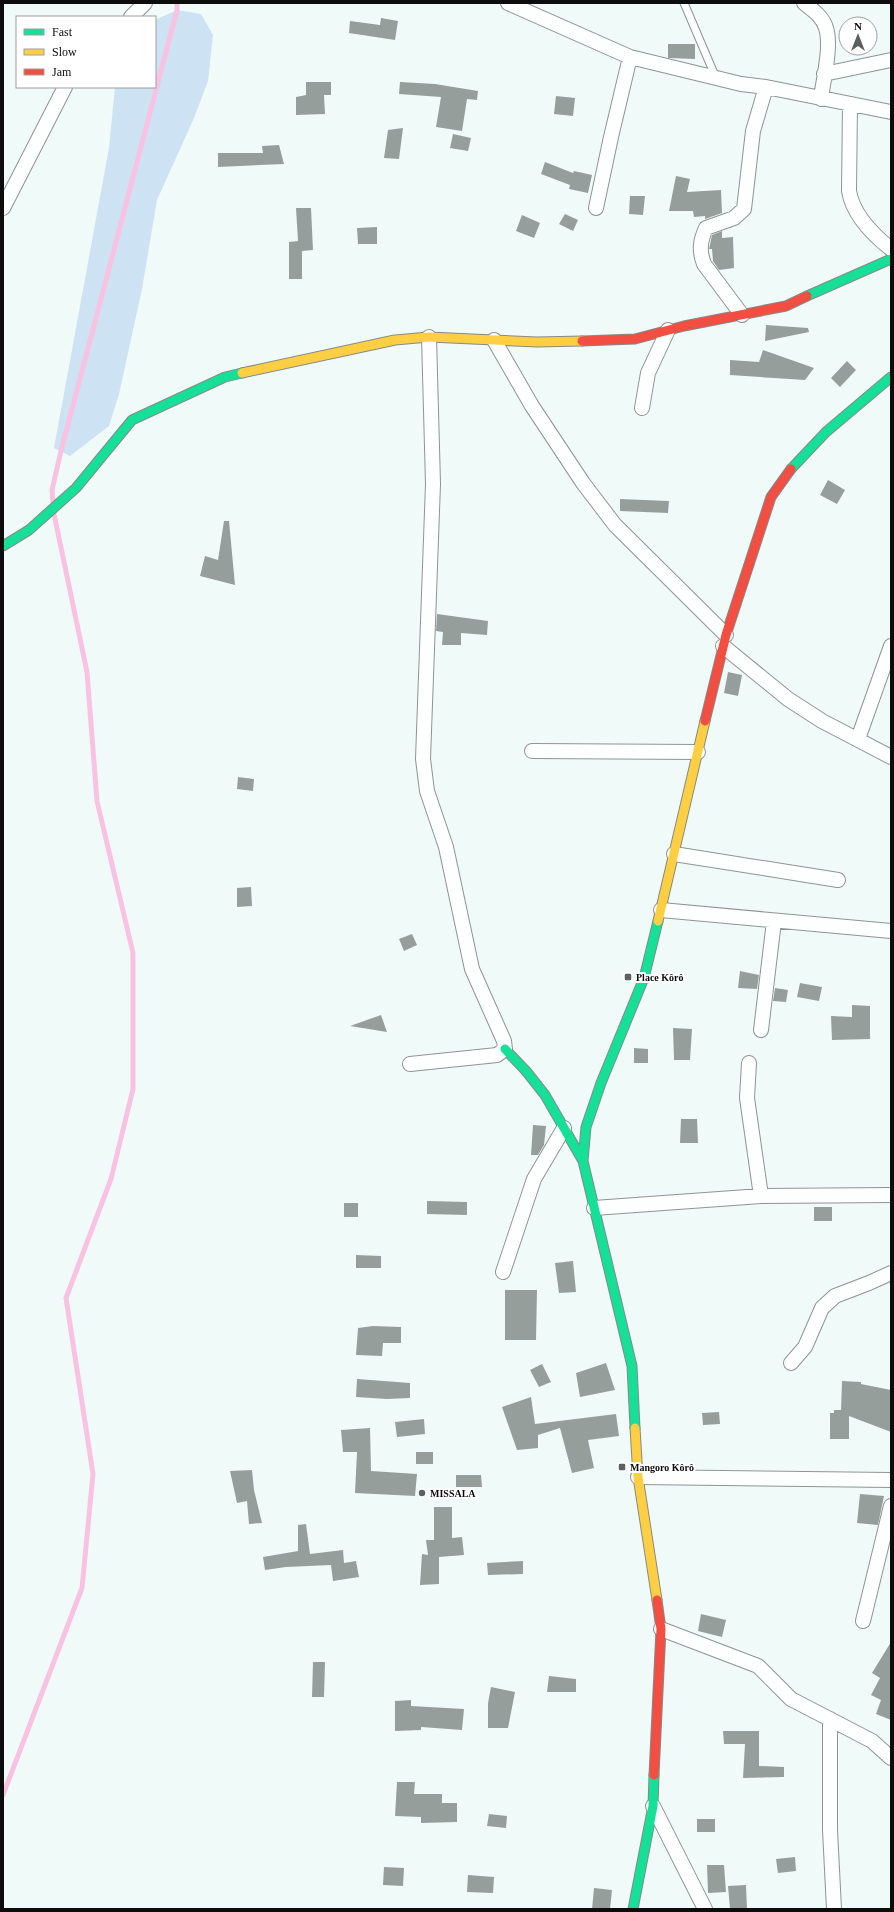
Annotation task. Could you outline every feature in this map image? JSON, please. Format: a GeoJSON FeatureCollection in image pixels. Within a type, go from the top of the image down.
{"type":"FeatureCollection","features":[{"type":"Feature","properties":{"kind":"street"},"geometry":{"type":"LineString","coordinates":[[132,16],[145,3]]}},
{"type":"Feature","properties":{"kind":"street"},"geometry":{"type":"LineString","coordinates":[[508,3],[630,57],[716,78],[891,112]]}},
{"type":"Feature","properties":{"kind":"street"},"geometry":{"type":"LineString","coordinates":[[804,3],[820,15],[826,28],[827,48],[821,99]]}},
{"type":"Feature","properties":{"kind":"street"},"geometry":{"type":"LineString","coordinates":[[596,208],[630,57]]}},
{"type":"Feature","properties":{"kind":"street"},"geometry":{"type":"LineString","coordinates":[[824,74],[891,60]]}},
{"type":"Feature","properties":{"kind":"street"},"geometry":{"type":"LineString","coordinates":[[742,315],[704,264],[700,254],[701,237],[706,228],[734,218],[744,209],[753,131],[766,87]]}},
{"type":"Feature","properties":{"kind":"street"},"geometry":{"type":"LineString","coordinates":[[3,208],[64,88]]}},
{"type":"Feature","properties":{"kind":"street"},"geometry":{"type":"LineString","coordinates":[[850,104],[849,191],[851,204],[876,237],[891,249]]}},
{"type":"Feature","properties":{"kind":"street"},"geometry":{"type":"LineString","coordinates":[[3,546],[29,530],[76,488],[132,420],[225,377],[395,340],[429,337],[537,342],[635,339],[668,330],[786,306],[891,259]]}},
{"type":"Feature","properties":{"kind":"street"},"geometry":{"type":"LineString","coordinates":[[642,408],[648,373],[668,330]]}},
{"type":"Feature","properties":{"kind":"street"},"geometry":{"type":"LineString","coordinates":[[429,337],[433,484],[423,759],[427,791],[446,847],[472,970],[504,1041],[505,1049],[536,1083],[583,1161],[632,1366],[638,1477],[661,1629],[653,1806],[633,1909]]}},
{"type":"Feature","properties":{"kind":"street"},"geometry":{"type":"LineString","coordinates":[[494,340],[532,406],[583,483],[615,525],[725,640],[788,699],[822,720],[891,757]]}},
{"type":"Feature","properties":{"kind":"street"},"geometry":{"type":"LineString","coordinates":[[583,1161],[586,1127],[601,1083],[644,978],[725,640],[772,497],[781,481],[796,462],[833,426],[891,377]]}},
{"type":"Feature","properties":{"kind":"street"},"geometry":{"type":"LineString","coordinates":[[858,739],[891,646]]}},
{"type":"Feature","properties":{"kind":"street"},"geometry":{"type":"LineString","coordinates":[[532,751],[698,752]]}},
{"type":"Feature","properties":{"kind":"street"},"geometry":{"type":"LineString","coordinates":[[674,854],[838,880]]}},
{"type":"Feature","properties":{"kind":"street"},"geometry":{"type":"LineString","coordinates":[[661,910],[891,931]]}},
{"type":"Feature","properties":{"kind":"street"},"geometry":{"type":"LineString","coordinates":[[761,1030],[774,921]]}},
{"type":"Feature","properties":{"kind":"street"},"geometry":{"type":"LineString","coordinates":[[410,1064],[497,1055],[505,1049]]}},
{"type":"Feature","properties":{"kind":"street"},"geometry":{"type":"LineString","coordinates":[[749,1063],[747,1098],[761,1196]]}},
{"type":"Feature","properties":{"kind":"street"},"geometry":{"type":"LineString","coordinates":[[503,1272],[534,1179],[564,1128]]}},
{"type":"Feature","properties":{"kind":"street"},"geometry":{"type":"LineString","coordinates":[[594,1208],[761,1196],[891,1195]]}},
{"type":"Feature","properties":{"kind":"street"},"geometry":{"type":"LineString","coordinates":[[791,1363],[805,1347],[822,1308],[835,1296],[869,1284],[891,1273]]}},
{"type":"Feature","properties":{"kind":"street"},"geometry":{"type":"LineString","coordinates":[[638,1477],[891,1480]]}},
{"type":"Feature","properties":{"kind":"street"},"geometry":{"type":"LineString","coordinates":[[863,1622],[890,1513]]}},
{"type":"Feature","properties":{"kind":"street"},"geometry":{"type":"LineString","coordinates":[[661,1629],[758,1666],[791,1699],[872,1741],[891,1758]]}},
{"type":"Feature","properties":{"kind":"street"},"geometry":{"type":"LineString","coordinates":[[830,1719],[830,1830],[834,1909]]}},
{"type":"Feature","properties":{"kind":"street"},"geometry":{"type":"LineString","coordinates":[[653,1806],[705,1909]]}},
{"type":"Feature","properties":{"kind":"lane"},"geometry":{"type":"LineString","coordinates":[[684,3],[716,78]]}},
{"type":"Feature","properties":{"kind":"shaded area"},"geometry":{"type":"Polygon","coordinates":[[[177,10],[201,14],[213,35],[208,81],[194,118],[157,200],[142,289],[119,394],[109,426],[70,456],[54,448],[109,148],[115,88],[156,88],[156,20],[177,10]]]}},
{"type":"Feature","properties":{"kind":"building"},"geometry":{"type":"Polygon","coordinates":[[[381,18],[398,21],[395,40],[349,33],[350,21],[380,25],[381,18]]]}},
{"type":"Feature","properties":{"kind":"building"},"geometry":{"type":"Polygon","coordinates":[[[668,44],[695,44],[695,59],[668,58],[668,44]]]}},
{"type":"Feature","properties":{"kind":"building"},"geometry":{"type":"Polygon","coordinates":[[[306,82],[331,82],[331,95],[324,95],[325,114],[296,115],[296,97],[306,95],[306,82]]]}},
{"type":"Feature","properties":{"kind":"building"},"geometry":{"type":"Polygon","coordinates":[[[400,82],[435,84],[478,91],[477,100],[467,99],[462,131],[436,127],[441,97],[399,94],[400,82]]]}},
{"type":"Feature","properties":{"kind":"building"},"geometry":{"type":"Polygon","coordinates":[[[556,96],[575,98],[573,116],[554,114],[556,96]]]}},
{"type":"Feature","properties":{"kind":"building"},"geometry":{"type":"Polygon","coordinates":[[[403,128],[399,159],[384,158],[388,130],[403,128]]]}},
{"type":"Feature","properties":{"kind":"building"},"geometry":{"type":"Polygon","coordinates":[[[453,134],[471,138],[468,151],[450,148],[453,134]]]}},
{"type":"Feature","properties":{"kind":"building"},"geometry":{"type":"Polygon","coordinates":[[[279,145],[284,164],[218,167],[218,153],[263,153],[262,146],[279,145]]]}},
{"type":"Feature","properties":{"kind":"building"},"geometry":{"type":"Polygon","coordinates":[[[545,162],[573,173],[574,171],[592,175],[588,193],[569,189],[570,185],[541,174],[545,162]]]}},
{"type":"Feature","properties":{"kind":"building"},"geometry":{"type":"Polygon","coordinates":[[[676,176],[690,179],[687,192],[721,190],[722,213],[705,219],[705,216],[694,217],[693,211],[669,211],[676,176]]]}},
{"type":"Feature","properties":{"kind":"building"},"geometry":{"type":"Polygon","coordinates":[[[630,196],[645,196],[643,215],[629,214],[630,196]]]}},
{"type":"Feature","properties":{"kind":"building"},"geometry":{"type":"Polygon","coordinates":[[[296,208],[311,208],[313,250],[302,251],[302,279],[289,279],[289,242],[298,241],[296,208]]]}},
{"type":"Feature","properties":{"kind":"building"},"geometry":{"type":"Polygon","coordinates":[[[565,214],[578,220],[573,231],[559,224],[565,214]]]}},
{"type":"Feature","properties":{"kind":"building"},"geometry":{"type":"Polygon","coordinates":[[[522,215],[540,223],[534,238],[516,231],[522,215]]]}},
{"type":"Feature","properties":{"kind":"building"},"geometry":{"type":"Polygon","coordinates":[[[377,227],[377,244],[358,244],[357,228],[377,227]]]}},
{"type":"Feature","properties":{"kind":"building"},"geometry":{"type":"Polygon","coordinates":[[[722,231],[722,238],[733,237],[734,268],[719,270],[713,261],[712,249],[709,249],[712,235],[722,231]]]}},
{"type":"Feature","properties":{"kind":"building"},"geometry":{"type":"Polygon","coordinates":[[[766,325],[808,328],[809,332],[765,341],[766,325]]]}},
{"type":"Feature","properties":{"kind":"building"},"geometry":{"type":"Polygon","coordinates":[[[763,350],[814,368],[805,380],[730,375],[730,360],[759,362],[763,350]]]}},
{"type":"Feature","properties":{"kind":"building"},"geometry":{"type":"Polygon","coordinates":[[[847,361],[856,370],[840,387],[831,378],[847,361]]]}},
{"type":"Feature","properties":{"kind":"building"},"geometry":{"type":"Polygon","coordinates":[[[828,480],[845,490],[837,504],[820,495],[828,480]]]}},
{"type":"Feature","properties":{"kind":"building"},"geometry":{"type":"Polygon","coordinates":[[[620,499],[669,501],[668,513],[620,511],[620,499]]]}},
{"type":"Feature","properties":{"kind":"building"},"geometry":{"type":"Polygon","coordinates":[[[224,521],[229,521],[235,585],[200,576],[205,556],[218,560],[224,521]]]}},
{"type":"Feature","properties":{"kind":"building"},"geometry":{"type":"Polygon","coordinates":[[[437,614],[488,621],[487,635],[461,633],[461,645],[442,645],[443,632],[436,631],[437,614]]]}},
{"type":"Feature","properties":{"kind":"building"},"geometry":{"type":"Polygon","coordinates":[[[728,672],[742,675],[738,696],[724,693],[728,672]]]}},
{"type":"Feature","properties":{"kind":"building"},"geometry":{"type":"Polygon","coordinates":[[[238,777],[254,779],[253,791],[237,789],[238,777]]]}},
{"type":"Feature","properties":{"kind":"building"},"geometry":{"type":"Polygon","coordinates":[[[251,887],[252,906],[237,907],[237,888],[251,887]]]}},
{"type":"Feature","properties":{"kind":"building"},"geometry":{"type":"Polygon","coordinates":[[[412,934],[417,945],[404,951],[399,939],[412,934]]]}},
{"type":"Feature","properties":{"kind":"building"},"geometry":{"type":"Polygon","coordinates":[[[740,971],[759,975],[757,989],[738,988],[740,971]]]}},
{"type":"Feature","properties":{"kind":"building"},"geometry":{"type":"Polygon","coordinates":[[[800,983],[822,987],[819,1001],[797,997],[800,983]]]}},
{"type":"Feature","properties":{"kind":"building"},"geometry":{"type":"Polygon","coordinates":[[[775,988],[788,990],[786,1002],[773,1001],[775,988]]]}},
{"type":"Feature","properties":{"kind":"building"},"geometry":{"type":"Polygon","coordinates":[[[852,1005],[870,1006],[870,1039],[832,1040],[831,1016],[852,1017],[852,1005]]]}},
{"type":"Feature","properties":{"kind":"building"},"geometry":{"type":"Polygon","coordinates":[[[381,1015],[387,1032],[350,1026],[381,1015]]]}},
{"type":"Feature","properties":{"kind":"building"},"geometry":{"type":"Polygon","coordinates":[[[673,1028],[692,1029],[690,1060],[674,1060],[673,1028]]]}},
{"type":"Feature","properties":{"kind":"building"},"geometry":{"type":"Polygon","coordinates":[[[634,1048],[648,1049],[648,1063],[634,1063],[634,1048]]]}},
{"type":"Feature","properties":{"kind":"building"},"geometry":{"type":"Polygon","coordinates":[[[681,1119],[697,1119],[698,1143],[680,1143],[681,1119]]]}},
{"type":"Feature","properties":{"kind":"building"},"geometry":{"type":"Polygon","coordinates":[[[533,1125],[546,1126],[544,1145],[538,1155],[531,1155],[533,1125]]]}},
{"type":"Feature","properties":{"kind":"building"},"geometry":{"type":"Polygon","coordinates":[[[427,1201],[467,1202],[467,1215],[427,1214],[427,1201]]]}},
{"type":"Feature","properties":{"kind":"building"},"geometry":{"type":"Polygon","coordinates":[[[344,1203],[358,1203],[358,1217],[344,1217],[344,1203]]]}},
{"type":"Feature","properties":{"kind":"building"},"geometry":{"type":"Polygon","coordinates":[[[814,1207],[832,1207],[832,1221],[814,1221],[814,1207]]]}},
{"type":"Feature","properties":{"kind":"building"},"geometry":{"type":"Polygon","coordinates":[[[356,1255],[381,1256],[381,1268],[356,1268],[356,1255]]]}},
{"type":"Feature","properties":{"kind":"building"},"geometry":{"type":"Polygon","coordinates":[[[573,1261],[576,1292],[559,1293],[555,1263],[573,1261]]]}},
{"type":"Feature","properties":{"kind":"building"},"geometry":{"type":"Polygon","coordinates":[[[505,1290],[537,1290],[536,1340],[505,1340],[505,1290]]]}},
{"type":"Feature","properties":{"kind":"building"},"geometry":{"type":"Polygon","coordinates":[[[373,1326],[401,1327],[401,1343],[383,1343],[382,1356],[356,1355],[358,1328],[373,1326]]]}},
{"type":"Feature","properties":{"kind":"building"},"geometry":{"type":"Polygon","coordinates":[[[606,1363],[615,1390],[580,1397],[576,1373],[606,1363]]]}},
{"type":"Feature","properties":{"kind":"building"},"geometry":{"type":"Polygon","coordinates":[[[542,1364],[551,1382],[539,1387],[530,1370],[542,1364]]]}},
{"type":"Feature","properties":{"kind":"building"},"geometry":{"type":"Polygon","coordinates":[[[357,1379],[410,1383],[410,1398],[387,1399],[356,1397],[357,1379]]]}},
{"type":"Feature","properties":{"kind":"building"},"geometry":{"type":"Polygon","coordinates":[[[842,1381],[861,1382],[861,1384],[891,1390],[891,1432],[849,1416],[849,1439],[830,1439],[830,1413],[834,1413],[834,1410],[841,1410],[842,1381]]]}},
{"type":"Feature","properties":{"kind":"building"},"geometry":{"type":"Polygon","coordinates":[[[531,1397],[535,1424],[616,1414],[619,1436],[588,1440],[594,1468],[572,1473],[560,1428],[538,1435],[538,1448],[517,1450],[502,1407],[531,1397]]]}},
{"type":"Feature","properties":{"kind":"building"},"geometry":{"type":"Polygon","coordinates":[[[719,1412],[720,1424],[703,1425],[702,1413],[719,1412]]]}},
{"type":"Feature","properties":{"kind":"building"},"geometry":{"type":"Polygon","coordinates":[[[424,1419],[425,1434],[397,1437],[395,1422],[424,1419]]]}},
{"type":"Feature","properties":{"kind":"building"},"geometry":{"type":"Polygon","coordinates":[[[370,1428],[371,1471],[417,1474],[415,1496],[355,1493],[357,1452],[343,1452],[341,1430],[370,1428]]]}},
{"type":"Feature","properties":{"kind":"building"},"geometry":{"type":"Polygon","coordinates":[[[416,1452],[433,1452],[433,1464],[416,1464],[416,1452]]]}},
{"type":"Feature","properties":{"kind":"building"},"geometry":{"type":"Polygon","coordinates":[[[252,1470],[254,1490],[262,1523],[249,1524],[247,1501],[237,1503],[230,1471],[252,1470]]]}},
{"type":"Feature","properties":{"kind":"building"},"geometry":{"type":"Polygon","coordinates":[[[456,1475],[481,1475],[482,1487],[456,1487],[456,1475]]]}},
{"type":"Feature","properties":{"kind":"building"},"geometry":{"type":"Polygon","coordinates":[[[860,1494],[884,1496],[878,1525],[857,1523],[860,1494]]]}},
{"type":"Feature","properties":{"kind":"building"},"geometry":{"type":"Polygon","coordinates":[[[434,1507],[452,1507],[452,1538],[462,1537],[464,1555],[439,1557],[439,1584],[420,1585],[422,1554],[428,1555],[426,1540],[434,1540],[434,1507]]]}},
{"type":"Feature","properties":{"kind":"building"},"geometry":{"type":"Polygon","coordinates":[[[306,1524],[310,1554],[343,1550],[344,1563],[356,1561],[359,1577],[333,1581],[331,1565],[286,1567],[265,1570],[263,1557],[298,1551],[298,1525],[306,1524]]]}},
{"type":"Feature","properties":{"kind":"building"},"geometry":{"type":"Polygon","coordinates":[[[523,1561],[523,1574],[488,1575],[487,1563],[523,1561]]]}},
{"type":"Feature","properties":{"kind":"building"},"geometry":{"type":"Polygon","coordinates":[[[701,1614],[726,1620],[722,1637],[698,1631],[701,1614]]]}},
{"type":"Feature","properties":{"kind":"building"},"geometry":{"type":"Polygon","coordinates":[[[891,1642],[891,1720],[876,1714],[881,1700],[871,1695],[880,1678],[872,1673],[891,1642]]]}},
{"type":"Feature","properties":{"kind":"building"},"geometry":{"type":"Polygon","coordinates":[[[313,1662],[325,1662],[324,1697],[312,1697],[313,1662]]]}},
{"type":"Feature","properties":{"kind":"building"},"geometry":{"type":"Polygon","coordinates":[[[549,1676],[576,1679],[576,1692],[547,1692],[549,1676]]]}},
{"type":"Feature","properties":{"kind":"building"},"geometry":{"type":"Polygon","coordinates":[[[491,1687],[515,1692],[508,1728],[488,1728],[488,1703],[491,1687]]]}},
{"type":"Feature","properties":{"kind":"building"},"geometry":{"type":"Polygon","coordinates":[[[411,1700],[411,1706],[464,1709],[462,1730],[421,1727],[421,1730],[395,1731],[395,1701],[411,1700]]]}},
{"type":"Feature","properties":{"kind":"building"},"geometry":{"type":"Polygon","coordinates":[[[723,1731],[759,1731],[759,1766],[784,1767],[784,1777],[743,1778],[745,1744],[724,1744],[723,1731]]]}},
{"type":"Feature","properties":{"kind":"building"},"geometry":{"type":"Polygon","coordinates":[[[397,1782],[415,1782],[414,1794],[442,1794],[442,1803],[457,1803],[457,1822],[421,1823],[421,1817],[395,1816],[397,1782]]]}},
{"type":"Feature","properties":{"kind":"building"},"geometry":{"type":"Polygon","coordinates":[[[489,1814],[507,1816],[506,1828],[487,1826],[489,1814]]]}},
{"type":"Feature","properties":{"kind":"building"},"geometry":{"type":"Polygon","coordinates":[[[697,1819],[715,1819],[715,1832],[697,1832],[697,1819]]]}},
{"type":"Feature","properties":{"kind":"building"},"geometry":{"type":"Polygon","coordinates":[[[795,1857],[796,1871],[778,1873],[776,1859],[795,1857]]]}},
{"type":"Feature","properties":{"kind":"building"},"geometry":{"type":"Polygon","coordinates":[[[707,1865],[724,1865],[726,1892],[708,1893],[707,1865]]]}},
{"type":"Feature","properties":{"kind":"building"},"geometry":{"type":"Polygon","coordinates":[[[384,1867],[404,1868],[403,1886],[383,1885],[384,1867]]]}},
{"type":"Feature","properties":{"kind":"building"},"geometry":{"type":"Polygon","coordinates":[[[468,1875],[494,1877],[493,1893],[467,1892],[468,1875]]]}},
{"type":"Feature","properties":{"kind":"building"},"geometry":{"type":"Polygon","coordinates":[[[746,1885],[747,1909],[730,1909],[728,1886],[746,1885]]]}},
{"type":"Feature","properties":{"kind":"building"},"geometry":{"type":"Polygon","coordinates":[[[594,1888],[612,1890],[610,1909],[592,1909],[594,1888]]]}},
{"type":"Feature","properties":{"kind":"waterway"},"geometry":{"type":"LineString","coordinates":[[53,502],[52,490],[61,451],[177,10],[177,3]]}},
{"type":"Feature","properties":{"kind":"waterway"},"geometry":{"type":"LineString","coordinates":[[3,1795],[82,1588],[93,1474],[66,1298],[111,1179],[133,1089],[133,953],[97,801],[87,672],[54,514]]}},
{"type":"Feature","properties":{"kind":"traffic: fast"},"geometry":{"type":"LineString","coordinates":[[807,296],[891,259]]}},
{"type":"Feature","properties":{"kind":"traffic: fast"},"geometry":{"type":"LineString","coordinates":[[3,546],[29,530],[76,488],[132,420],[225,377],[242,373]]}},
{"type":"Feature","properties":{"kind":"traffic: fast"},"geometry":{"type":"LineString","coordinates":[[791,469],[826,432],[891,377]]}},
{"type":"Feature","properties":{"kind":"traffic: fast"},"geometry":{"type":"LineString","coordinates":[[583,1161],[586,1127],[601,1083],[644,978],[658,921]]}},
{"type":"Feature","properties":{"kind":"traffic: fast"},"geometry":{"type":"LineString","coordinates":[[505,1049],[526,1071],[545,1095],[583,1161],[632,1366],[635,1428]]}},
{"type":"Feature","properties":{"kind":"traffic: fast"},"geometry":{"type":"LineString","coordinates":[[633,1909],[653,1806],[654,1775]]}},
{"type":"Feature","properties":{"kind":"traffic: slow"},"geometry":{"type":"LineString","coordinates":[[242,373],[395,340],[429,337],[537,342],[582,341]]}},
{"type":"Feature","properties":{"kind":"traffic: slow"},"geometry":{"type":"LineString","coordinates":[[658,921],[705,721]]}},
{"type":"Feature","properties":{"kind":"traffic: slow"},"geometry":{"type":"LineString","coordinates":[[635,1428],[638,1477],[657,1600]]}},
{"type":"Feature","properties":{"kind":"traffic: jam"},"geometry":{"type":"LineString","coordinates":[[582,341],[635,339],[684,326],[786,306],[807,296]]}},
{"type":"Feature","properties":{"kind":"traffic: jam"},"geometry":{"type":"LineString","coordinates":[[705,721],[726,635],[771,497],[791,469]]}},
{"type":"Feature","properties":{"kind":"traffic: jam"},"geometry":{"type":"LineString","coordinates":[[654,1775],[661,1629],[657,1600]]}},
{"type":"Feature","properties":{"kind":"place","name":"Place Kôrô"},"geometry":{"type":"Point","coordinates":[628,977]}},
{"type":"Feature","properties":{"kind":"place","name":"Mangoro Kôrô"},"geometry":{"type":"Point","coordinates":[622,1467]}},
{"type":"Feature","properties":{"kind":"place","name":"MISSALA"},"geometry":{"type":"Point","coordinates":[422,1493]}}]}
